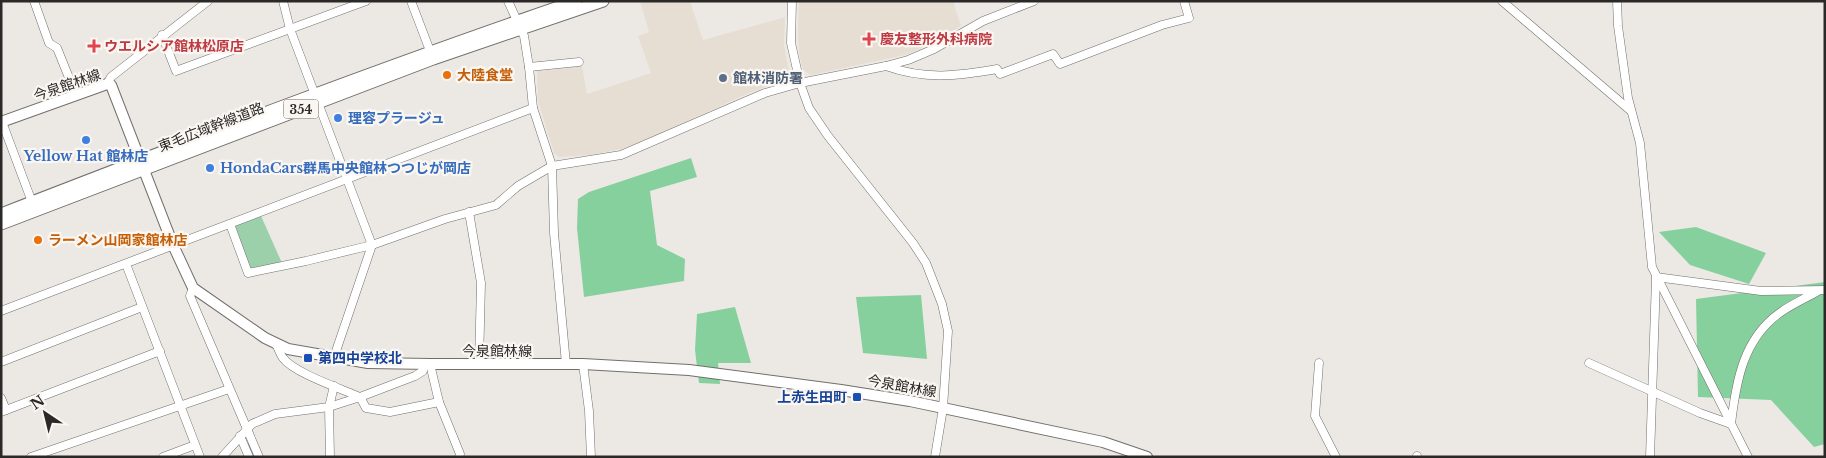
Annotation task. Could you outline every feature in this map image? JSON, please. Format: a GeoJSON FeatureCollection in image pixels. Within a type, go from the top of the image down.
{"type":"FeatureCollection","features":[{"type":"Feature","properties":{"kind":"highway","name":"東毛広域幹線道路"},"geometry":{"type":"LineString","coordinates":[[519,25],[576,1]]}},
{"type":"Feature","properties":{"kind":"highway","name":"東毛広域幹線道路"},"geometry":{"type":"LineString","coordinates":[[1,224],[142,165],[431,55],[519,25],[603,1]]}},
{"type":"Feature","properties":{"kind":"highway","name":"東毛広域幹線道路"},"geometry":{"type":"LineString","coordinates":[[1,214],[142,165]]}},
{"type":"Feature","properties":{"kind":"main road","name":"今泉館林線"},"geometry":{"type":"LineString","coordinates":[[2,122],[107,84],[113,87],[173,245],[192,288],[276,344],[301,352],[368,363],[582,364],[689,370],[841,390],[943,408],[1103,442],[1147,457]]}},
{"type":"Feature","properties":{"kind":"street"},"geometry":{"type":"LineString","coordinates":[[34,1],[49,43],[57,48],[76,95]]}},
{"type":"Feature","properties":{"kind":"street"},"geometry":{"type":"LineString","coordinates":[[107,84],[110,76],[208,1]]}},
{"type":"Feature","properties":{"kind":"street"},"geometry":{"type":"LineString","coordinates":[[283,1],[290,29],[372,245],[334,357]]}},
{"type":"Feature","properties":{"kind":"street"},"geometry":{"type":"LineString","coordinates":[[162,36],[176,71],[366,1]]}},
{"type":"Feature","properties":{"kind":"street"},"geometry":{"type":"LineString","coordinates":[[412,1],[431,55]]}},
{"type":"Feature","properties":{"kind":"street"},"geometry":{"type":"LineString","coordinates":[[508,1],[519,25],[530,67],[532,108],[552,166],[554,233],[566,364]]}},
{"type":"Feature","properties":{"kind":"street"},"geometry":{"type":"LineString","coordinates":[[792,1],[791,43],[800,83],[809,108],[816,120],[914,243],[935,282],[948,331],[943,408],[935,457]]}},
{"type":"Feature","properties":{"kind":"street"},"geometry":{"type":"LineString","coordinates":[[230,224],[248,273],[372,245],[469,212],[496,205],[518,186],[552,166],[622,155],[752,98],[800,83],[886,66],[922,55],[984,21],[1034,1]]}},
{"type":"Feature","properties":{"kind":"street"},"geometry":{"type":"LineString","coordinates":[[886,66],[911,74],[960,75],[996,69],[1000,74],[1053,54],[1060,64],[1162,25],[1189,18],[1184,1]]}},
{"type":"Feature","properties":{"kind":"street"},"geometry":{"type":"LineString","coordinates":[[1502,1],[1631,111]]}},
{"type":"Feature","properties":{"kind":"street"},"geometry":{"type":"LineString","coordinates":[[1617,1],[1618,26],[1631,111],[1640,143],[1652,267],[1748,457]]}},
{"type":"Feature","properties":{"kind":"street"},"geometry":{"type":"LineString","coordinates":[[530,67],[579,62]]}},
{"type":"Feature","properties":{"kind":"street"},"geometry":{"type":"LineString","coordinates":[[1,311],[348,180],[532,108]]}},
{"type":"Feature","properties":{"kind":"street"},"geometry":{"type":"LineString","coordinates":[[2,122],[32,202]]}},
{"type":"Feature","properties":{"kind":"street"},"geometry":{"type":"LineString","coordinates":[[469,212],[481,283],[479,364]]}},
{"type":"Feature","properties":{"kind":"street"},"geometry":{"type":"LineString","coordinates":[[126,264],[200,457]]}},
{"type":"Feature","properties":{"kind":"street"},"geometry":{"type":"LineString","coordinates":[[1656,277],[1761,291],[1821,290]]}},
{"type":"Feature","properties":{"kind":"street"},"geometry":{"type":"LineString","coordinates":[[1650,457],[1656,277]]}},
{"type":"Feature","properties":{"kind":"street"},"geometry":{"type":"LineString","coordinates":[[192,288],[190,296],[259,457]]}},
{"type":"Feature","properties":{"kind":"street"},"geometry":{"type":"LineString","coordinates":[[1731,424],[1739,374],[1750,344],[1781,311],[1821,290]]}},
{"type":"Feature","properties":{"kind":"street"},"geometry":{"type":"LineString","coordinates":[[1,362],[142,307]]}},
{"type":"Feature","properties":{"kind":"street"},"geometry":{"type":"LineString","coordinates":[[276,344],[289,364],[360,397],[366,408],[390,412],[439,402]]}},
{"type":"Feature","properties":{"kind":"street"},"geometry":{"type":"LineString","coordinates":[[1,398],[4,411],[160,352]]}},
{"type":"Feature","properties":{"kind":"street"},"geometry":{"type":"LineString","coordinates":[[1319,363],[1315,416],[1336,457]]}},
{"type":"Feature","properties":{"kind":"street"},"geometry":{"type":"LineString","coordinates":[[1590,363],[1700,413],[1731,424]]}},
{"type":"Feature","properties":{"kind":"street"},"geometry":{"type":"LineString","coordinates":[[222,457],[252,424],[275,414],[329,407],[360,397],[415,376],[422,371],[426,364]]}},
{"type":"Feature","properties":{"kind":"street"},"geometry":{"type":"LineString","coordinates":[[426,364],[439,402],[462,456]]}},
{"type":"Feature","properties":{"kind":"street"},"geometry":{"type":"LineString","coordinates":[[582,364],[590,419],[591,457]]}},
{"type":"Feature","properties":{"kind":"street"},"geometry":{"type":"LineString","coordinates":[[330,457],[329,407],[334,386]]}},
{"type":"Feature","properties":{"kind":"street"},"geometry":{"type":"LineString","coordinates":[[31,457],[230,389]]}},
{"type":"Feature","properties":{"kind":"street"},"geometry":{"type":"LineString","coordinates":[[240,436],[249,457]]}},
{"type":"Feature","properties":{"kind":"street"},"geometry":{"type":"LineString","coordinates":[[163,457],[196,445]]}},
{"type":"Feature","properties":{"kind":"shaded area"},"geometry":{"type":"Polygon","coordinates":[[[640,1],[690,1],[703,40],[785,17],[784,45],[789,73],[784,80],[749,93],[647,140],[621,149],[591,155],[559,157],[554,153],[538,101],[537,71],[582,66],[587,94],[651,73],[638,36],[649,32],[640,1]]]}},
{"type":"Feature","properties":{"kind":"shaded area","name":"慶友整形外科病院"},"geometry":{"type":"Polygon","coordinates":[[[799,1],[953,1],[961,26],[936,42],[905,55],[811,75],[803,70],[799,53],[799,1]]]}},
{"type":"Feature","properties":{"kind":"green space"},"geometry":{"type":"Polygon","coordinates":[[[691,158],[697,177],[650,191],[657,245],[685,259],[684,281],[584,297],[577,228],[578,199],[589,192],[691,158]]]}},
{"type":"Feature","properties":{"kind":"green space"},"geometry":{"type":"Polygon","coordinates":[[[261,216],[282,263],[248,273],[231,227],[261,216]]]}},
{"type":"Feature","properties":{"kind":"green space"},"geometry":{"type":"Polygon","coordinates":[[[1696,227],[1766,253],[1749,284],[1690,265],[1659,232],[1696,227]]]}},
{"type":"Feature","properties":{"kind":"green space"},"geometry":{"type":"Polygon","coordinates":[[[1825,282],[1825,444],[1814,447],[1771,400],[1698,397],[1696,299],[1825,282]]]}},
{"type":"Feature","properties":{"kind":"green space"},"geometry":{"type":"Polygon","coordinates":[[[921,295],[927,359],[863,353],[856,297],[921,295]]]}},
{"type":"Feature","properties":{"kind":"green space"},"geometry":{"type":"Polygon","coordinates":[[[735,307],[751,363],[718,363],[720,384],[699,383],[695,350],[697,314],[735,307]]]}},
{"type":"Feature","properties":{"kind":"waterway"},"geometry":{"type":"LineString","coordinates":[[250,449],[253,457]]}},
{"type":"Feature","properties":{"kind":"place","name":"慶友整形外科病院"},"geometry":{"type":"Point","coordinates":[869,39]}},
{"type":"Feature","properties":{"kind":"place","name":"ウエルシア館林松原店"},"geometry":{"type":"Point","coordinates":[94,46]}},
{"type":"Feature","properties":{"kind":"place","name":"大陸食堂"},"geometry":{"type":"Point","coordinates":[447,75]}},
{"type":"Feature","properties":{"kind":"place","name":"館林消防署"},"geometry":{"type":"Point","coordinates":[723,78]}},
{"type":"Feature","properties":{"kind":"place","name":"理容プラージュ"},"geometry":{"type":"Point","coordinates":[338,118]}},
{"type":"Feature","properties":{"kind":"place","name":"Yellow Hat 館林店"},"geometry":{"type":"Point","coordinates":[86,140]}},
{"type":"Feature","properties":{"kind":"place","name":"HondaCars群馬中央館林つつじが岡店"},"geometry":{"type":"Point","coordinates":[210,168]}},
{"type":"Feature","properties":{"kind":"place","name":"ラーメン山岡家館林店"},"geometry":{"type":"Point","coordinates":[38,240]}},
{"type":"Feature","properties":{"kind":"place","name":"第四中学校北"},"geometry":{"type":"Point","coordinates":[308,358]}},
{"type":"Feature","properties":{"kind":"place","name":"上赤生田町"},"geometry":{"type":"Point","coordinates":[857,397]}}]}
